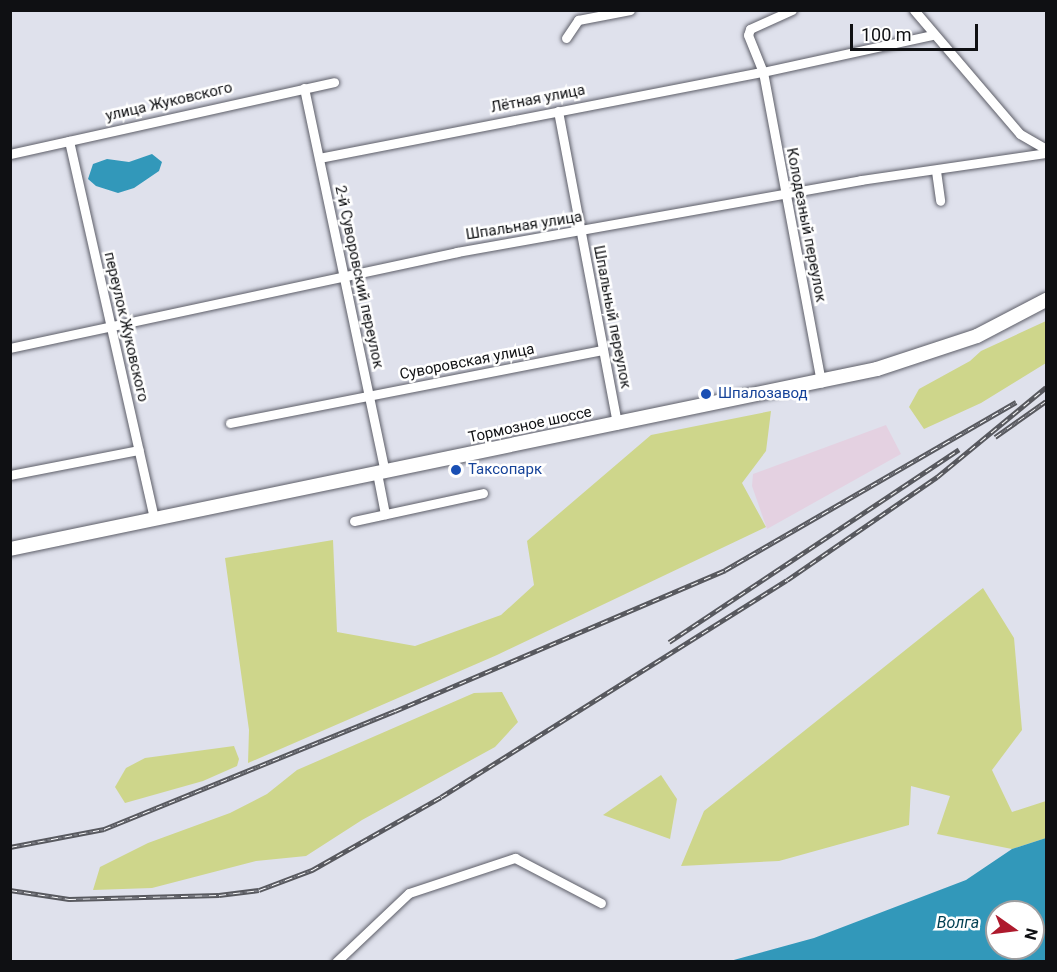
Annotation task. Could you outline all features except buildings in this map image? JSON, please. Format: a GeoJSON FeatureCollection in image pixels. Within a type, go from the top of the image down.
{"type":"FeatureCollection","features":[{"type":"Feature","properties":{"kind":"street"},"geometry":{"type":"LineString","coordinates":[[566,38],[580,19],[630,10]]}},
{"type":"Feature","properties":{"kind":"street","name":"Колодезный переулок"},"geometry":{"type":"LineString","coordinates":[[792,10],[749,32],[763,72],[821,383]]}},
{"type":"Feature","properties":{"kind":"street"},"geometry":{"type":"LineString","coordinates":[[914,10],[933,35],[1020,134],[1047,151]]}},
{"type":"Feature","properties":{"kind":"street","name":"Лётная улица"},"geometry":{"type":"LineString","coordinates":[[319,158],[763,72],[933,35]]}},
{"type":"Feature","properties":{"kind":"street","name":"улица Жуковского"},"geometry":{"type":"LineString","coordinates":[[10,154],[334,82]]}},
{"type":"Feature","properties":{"kind":"street","name":"2-й Суворовский переулок"},"geometry":{"type":"LineString","coordinates":[[304,88],[369,397],[386,514]]}},
{"type":"Feature","properties":{"kind":"street","name":"Шпальный переулок"},"geometry":{"type":"LineString","coordinates":[[558,111],[617,424]]}},
{"type":"Feature","properties":{"kind":"street","name":"переулок Жуковского"},"geometry":{"type":"LineString","coordinates":[[69,141],[154,519]]}},
{"type":"Feature","properties":{"kind":"street","name":"Шпальная улица"},"geometry":{"type":"LineString","coordinates":[[10,348],[110,325],[343,279],[457,252],[784,194],[936,171],[1047,151]]}},
{"type":"Feature","properties":{"kind":"street"},"geometry":{"type":"LineString","coordinates":[[936,171],[940,201]]}},
{"type":"Feature","properties":{"kind":"street","name":"Тормозное шоссе"},"geometry":{"type":"LineString","coordinates":[[10,549],[821,383],[946,348],[1047,300]]}},
{"type":"Feature","properties":{"kind":"street","name":"Суворовская улица"},"geometry":{"type":"LineString","coordinates":[[230,423],[603,350]]}},
{"type":"Feature","properties":{"kind":"street"},"geometry":{"type":"LineString","coordinates":[[10,475],[139,450]]}},
{"type":"Feature","properties":{"kind":"street"},"geometry":{"type":"LineString","coordinates":[[354,521],[483,493]]}},
{"type":"Feature","properties":{"kind":"street"},"geometry":{"type":"LineString","coordinates":[[336,962],[409,893],[515,858],[602,903]]}},
{"type":"Feature","properties":{"kind":"shaded area"},"geometry":{"type":"Polygon","coordinates":[[[886,425],[901,454],[767,529],[752,486],[753,474],[886,425]]]}},
{"type":"Feature","properties":{"kind":"green space"},"geometry":{"type":"Polygon","coordinates":[[[1046,321],[1046,363],[981,403],[924,429],[909,407],[919,389],[970,361],[981,351],[1046,321]]]}},
{"type":"Feature","properties":{"kind":"green space"},"geometry":{"type":"Polygon","coordinates":[[[771,411],[766,451],[742,483],[766,527],[497,655],[248,763],[249,730],[225,558],[333,540],[337,632],[415,646],[501,615],[534,585],[527,541],[651,435],[771,411]]]}},
{"type":"Feature","properties":{"kind":"green space"},"geometry":{"type":"Polygon","coordinates":[[[983,588],[1014,638],[1022,730],[992,770],[1012,812],[1046,801],[1046,838],[1012,849],[937,834],[950,796],[911,786],[909,825],[779,861],[681,866],[704,811],[983,588]]]}},
{"type":"Feature","properties":{"kind":"green space"},"geometry":{"type":"Polygon","coordinates":[[[502,692],[518,722],[495,747],[362,820],[306,856],[256,861],[152,888],[93,890],[100,867],[148,843],[230,813],[267,794],[297,770],[474,693],[502,692]]]}},
{"type":"Feature","properties":{"kind":"green space"},"geometry":{"type":"Polygon","coordinates":[[[234,746],[239,759],[237,766],[203,781],[125,803],[115,787],[126,768],[145,758],[234,746]]]}},
{"type":"Feature","properties":{"kind":"green space"},"geometry":{"type":"Polygon","coordinates":[[[661,775],[677,799],[670,839],[603,815],[661,775]]]}},
{"type":"Feature","properties":{"kind":"water"},"geometry":{"type":"Polygon","coordinates":[[[152,154],[162,162],[159,171],[134,188],[118,193],[96,186],[88,179],[93,164],[107,159],[129,162],[152,154]]]}},
{"type":"Feature","properties":{"kind":"water","name":"Волга"},"geometry":{"type":"Polygon","coordinates":[[[1046,838],[1046,961],[730,961],[814,938],[966,880],[1012,849],[1046,838]]]}},
{"type":"Feature","properties":{"kind":"railway"},"geometry":{"type":"LineString","coordinates":[[10,890],[69,899],[219,895],[259,890],[312,870],[441,797],[787,580],[937,477],[1046,387]]}},
{"type":"Feature","properties":{"kind":"railway"},"geometry":{"type":"LineString","coordinates":[[995,437],[1046,401]]}},
{"type":"Feature","properties":{"kind":"railway"},"geometry":{"type":"LineString","coordinates":[[10,847],[104,829],[395,711],[725,570],[1016,402]]}},
{"type":"Feature","properties":{"kind":"railway"},"geometry":{"type":"LineString","coordinates":[[669,642],[959,449]]}},
{"type":"Feature","properties":{"kind":"place","name":"Шпалозавод"},"geometry":{"type":"Point","coordinates":[706,394]}},
{"type":"Feature","properties":{"kind":"place","name":"Таксопарк"},"geometry":{"type":"Point","coordinates":[456,470]}}]}
